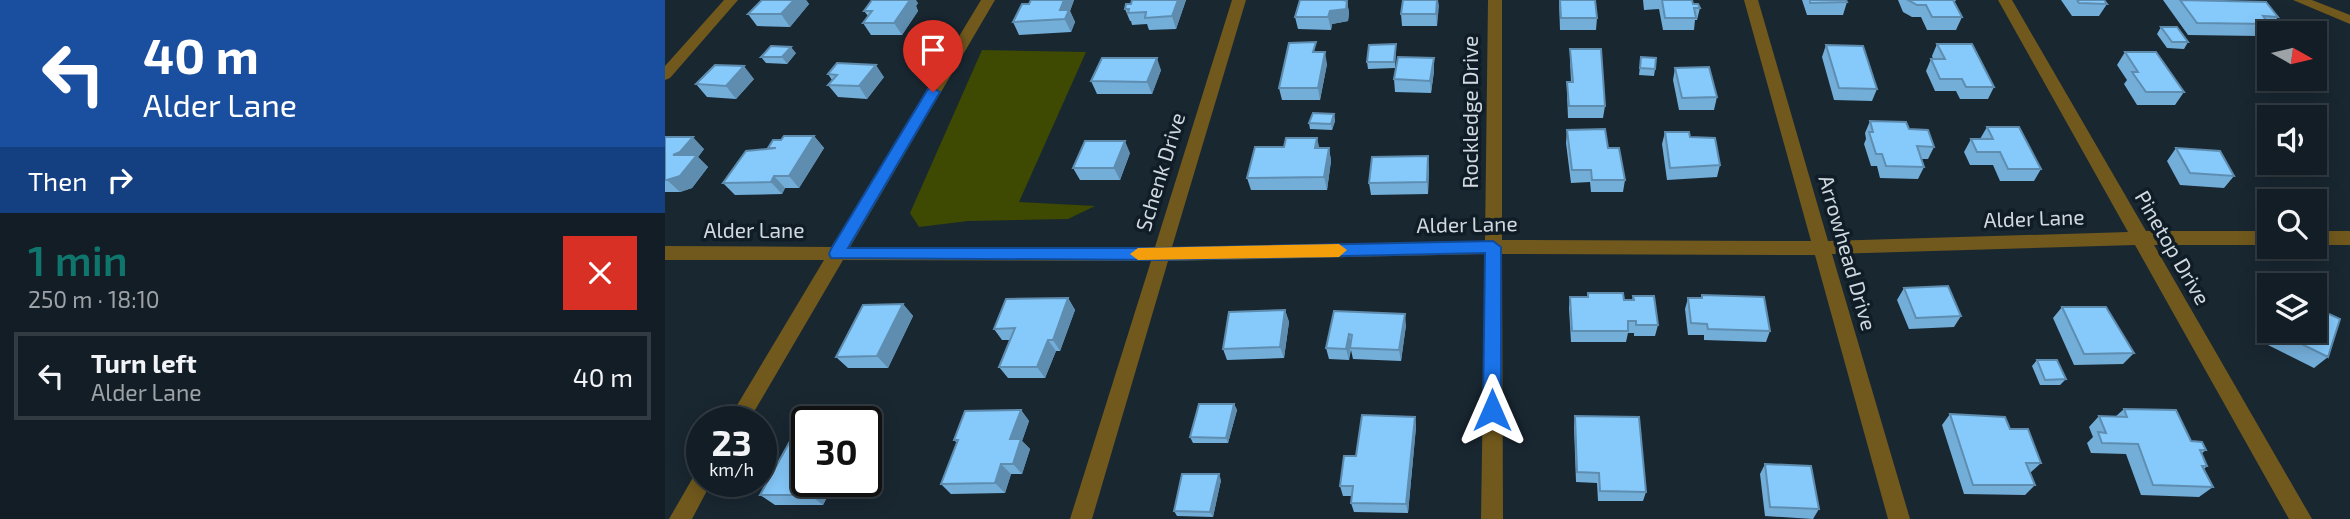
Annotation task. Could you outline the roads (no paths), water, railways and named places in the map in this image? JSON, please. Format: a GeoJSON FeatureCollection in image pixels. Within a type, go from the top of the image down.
{"type":"FeatureCollection","features":[{"type":"Feature","properties":{"kind":"street"},"geometry":{"type":"LineString","coordinates":[[665,75],[731,0]]}},
{"type":"Feature","properties":{"kind":"street"},"geometry":{"type":"LineString","coordinates":[[747,406],[988,0]]}},
{"type":"Feature","properties":{"kind":"street","name":"Schenk Drive"},"geometry":{"type":"LineString","coordinates":[[1081,519],[1238,0]]}},
{"type":"Feature","properties":{"kind":"street","name":"Rockledge Drive"},"geometry":{"type":"LineString","coordinates":[[1492,519],[1495,0]]}},
{"type":"Feature","properties":{"kind":"street","name":"Arrowhead Drive"},"geometry":{"type":"LineString","coordinates":[[1751,0],[1899,519]]}},
{"type":"Feature","properties":{"kind":"street","name":"Pinetop Drive"},"geometry":{"type":"LineString","coordinates":[[2005,0],[2301,519]]}},
{"type":"Feature","properties":{"kind":"street"},"geometry":{"type":"LineString","coordinates":[[2300,0],[2350,20]]}},
{"type":"Feature","properties":{"kind":"street","name":"Alder Lane"},"geometry":{"type":"LineString","coordinates":[[665,253],[1160,254],[1493,247],[1821,248],[2140,238],[2257,238]]}},
{"type":"Feature","properties":{"kind":"street"},"geometry":{"type":"LineString","coordinates":[[2327,238],[2350,238]]}},
{"type":"Feature","properties":{"kind":"street"},"geometry":{"type":"LineString","coordinates":[[680,519],[693,497]]}}]}
